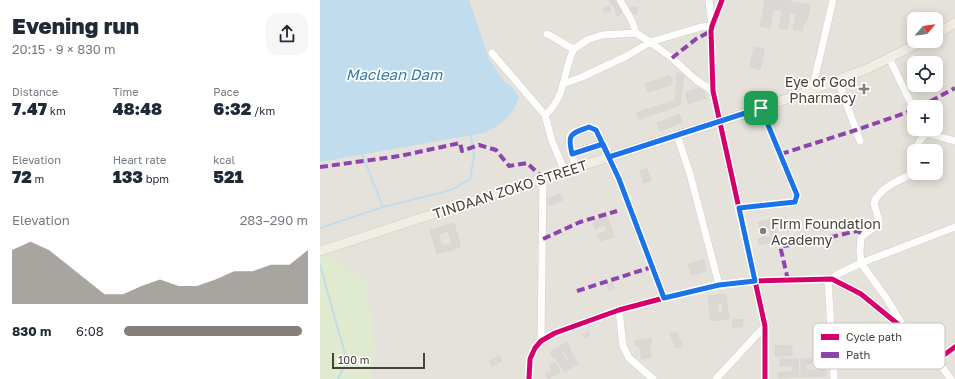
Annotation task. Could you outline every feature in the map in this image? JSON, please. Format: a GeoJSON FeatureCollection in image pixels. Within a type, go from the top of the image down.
{"type":"FeatureCollection","features":[{"type":"Feature","properties":{"kind":"main road"},"geometry":{"type":"LineString","coordinates":[[943,30],[955,23]]}},
{"type":"Feature","properties":{"kind":"main road","name":"TINDAAN ZOKO STREET"},"geometry":{"type":"LineString","coordinates":[[320,251],[761,108],[869,68],[909,48]]}},
{"type":"Feature","properties":{"kind":"street"},"geometry":{"type":"LineString","coordinates":[[620,0],[632,21],[636,33]]}},
{"type":"Feature","properties":{"kind":"street"},"geometry":{"type":"LineString","coordinates":[[709,0],[712,26],[713,91],[765,326],[765,379]]}},
{"type":"Feature","properties":{"kind":"street"},"geometry":{"type":"LineString","coordinates":[[712,26],[722,0]]}},
{"type":"Feature","properties":{"kind":"street"},"geometry":{"type":"LineString","coordinates":[[812,90],[833,0]]}},
{"type":"Feature","properties":{"kind":"street"},"geometry":{"type":"LineString","coordinates":[[563,84],[582,77],[627,56],[650,42],[701,27],[712,26]]}},
{"type":"Feature","properties":{"kind":"street"},"geometry":{"type":"LineString","coordinates":[[545,115],[552,109],[559,98],[574,49],[587,40],[602,35],[636,33],[672,58],[696,80],[713,91]]}},
{"type":"Feature","properties":{"kind":"street"},"geometry":{"type":"LineString","coordinates":[[547,34],[556,37],[565,45],[574,49]]}},
{"type":"Feature","properties":{"kind":"street"},"geometry":{"type":"LineString","coordinates":[[492,53],[545,115],[552,141],[565,172]]}},
{"type":"Feature","properties":{"kind":"street"},"geometry":{"type":"LineString","coordinates":[[889,58],[910,100]]}},
{"type":"Feature","properties":{"kind":"street"},"geometry":{"type":"LineString","coordinates":[[838,80],[860,141]]}},
{"type":"Feature","properties":{"kind":"street"},"geometry":{"type":"LineString","coordinates":[[739,208],[795,202],[797,195],[761,108]]}},
{"type":"Feature","properties":{"kind":"street"},"geometry":{"type":"LineString","coordinates":[[576,168],[569,142],[570,137],[572,133],[589,127],[596,130],[619,179],[664,298]]}},
{"type":"Feature","properties":{"kind":"street"},"geometry":{"type":"LineString","coordinates":[[676,135],[690,174],[719,285]]}},
{"type":"Feature","properties":{"kind":"street"},"geometry":{"type":"LineString","coordinates":[[940,136],[955,141]]}},
{"type":"Feature","properties":{"kind":"street"},"geometry":{"type":"LineString","coordinates":[[572,154],[603,144]]}},
{"type":"Feature","properties":{"kind":"street"},"geometry":{"type":"LineString","coordinates":[[901,323],[887,299],[861,263],[860,251],[861,237],[878,224],[879,221],[874,203],[875,200],[885,189],[907,176]]}},
{"type":"Feature","properties":{"kind":"street"},"geometry":{"type":"LineString","coordinates":[[541,341],[543,178]]}},
{"type":"Feature","properties":{"kind":"street"},"geometry":{"type":"LineString","coordinates":[[830,279],[861,263],[955,227]]}},
{"type":"Feature","properties":{"kind":"street"},"geometry":{"type":"LineString","coordinates":[[830,279],[832,323]]}},
{"type":"Feature","properties":{"kind":"street"},"geometry":{"type":"LineString","coordinates":[[530,379],[530,359],[535,348],[541,341],[562,330],[619,310],[719,285],[755,281],[830,279],[861,294],[896,323]]}},
{"type":"Feature","properties":{"kind":"street"},"geometry":{"type":"LineString","coordinates":[[619,310],[623,346],[629,358],[644,376],[653,379]]}},
{"type":"Feature","properties":{"kind":"street"},"geometry":{"type":"LineString","coordinates":[[716,379],[765,326]]}},
{"type":"Feature","properties":{"kind":"street"},"geometry":{"type":"LineString","coordinates":[[945,354],[955,347]]}},
{"type":"Feature","properties":{"kind":"street"},"geometry":{"type":"LineString","coordinates":[[834,369],[834,379]]}},
{"type":"Feature","properties":{"kind":"street"},"geometry":{"type":"LineString","coordinates":[[945,376],[951,379]]}},
{"type":"Feature","properties":{"kind":"shaded area"},"geometry":{"type":"Polygon","coordinates":[[[320,0],[955,0],[955,379],[320,379],[320,0]]]}},
{"type":"Feature","properties":{"kind":"shaded area","name":"Firm Foundation Academy"},"geometry":{"type":"Polygon","coordinates":[[[776,213],[782,243],[750,250],[743,220],[776,213]]]}},
{"type":"Feature","properties":{"kind":"green space"},"geometry":{"type":"Polygon","coordinates":[[[327,255],[367,282],[375,350],[372,379],[320,379],[320,257],[327,255]]]}},
{"type":"Feature","properties":{"kind":"water","name":"Maclean Dam"},"geometry":{"type":"Polygon","coordinates":[[[320,0],[469,0],[490,61],[504,81],[512,87],[519,97],[514,109],[506,119],[496,127],[484,133],[320,162],[320,0]]]}},
{"type":"Feature","properties":{"kind":"building"},"geometry":{"type":"Polygon","coordinates":[[[609,0],[616,0],[619,4],[615,8],[609,0]]]}},
{"type":"Feature","properties":{"kind":"building"},"geometry":{"type":"Polygon","coordinates":[[[765,0],[784,0],[810,5],[807,20],[805,20],[802,31],[793,29],[796,14],[790,13],[787,29],[779,28],[782,11],[773,9],[770,28],[760,26],[765,0]]]}},
{"type":"Feature","properties":{"kind":"building"},"geometry":{"type":"Polygon","coordinates":[[[609,6],[611,10],[605,13],[603,9],[609,6]]]}},
{"type":"Feature","properties":{"kind":"building"},"geometry":{"type":"Polygon","coordinates":[[[620,6],[624,11],[618,16],[615,9],[620,6]]]}},
{"type":"Feature","properties":{"kind":"building"},"geometry":{"type":"Polygon","coordinates":[[[637,7],[638,13],[629,14],[629,8],[637,7]]]}},
{"type":"Feature","properties":{"kind":"building"},"geometry":{"type":"Polygon","coordinates":[[[754,47],[765,49],[760,70],[750,67],[754,47]]]}},
{"type":"Feature","properties":{"kind":"building"},"geometry":{"type":"Polygon","coordinates":[[[677,73],[684,74],[680,105],[675,105],[677,73]]]}},
{"type":"Feature","properties":{"kind":"building"},"geometry":{"type":"Polygon","coordinates":[[[670,75],[673,84],[648,92],[645,84],[670,75]]]}},
{"type":"Feature","properties":{"kind":"building"},"geometry":{"type":"Polygon","coordinates":[[[702,87],[706,98],[689,104],[685,93],[702,87]]]}},
{"type":"Feature","properties":{"kind":"building"},"geometry":{"type":"Polygon","coordinates":[[[673,101],[675,107],[639,119],[636,113],[673,101]]]}},
{"type":"Feature","properties":{"kind":"building"},"geometry":{"type":"Polygon","coordinates":[[[679,114],[682,122],[660,131],[657,123],[679,114]]]}},
{"type":"Feature","properties":{"kind":"building"},"geometry":{"type":"Polygon","coordinates":[[[647,169],[651,181],[644,183],[640,171],[647,169]]]}},
{"type":"Feature","properties":{"kind":"building"},"geometry":{"type":"Polygon","coordinates":[[[560,194],[563,200],[548,206],[546,199],[560,194]]]}},
{"type":"Feature","properties":{"kind":"building"},"geometry":{"type":"Polygon","coordinates":[[[607,216],[614,237],[600,241],[597,235],[607,231],[605,225],[595,229],[593,221],[607,216]]]}},
{"type":"Feature","properties":{"kind":"building"},"geometry":{"type":"Polygon","coordinates":[[[774,219],[779,241],[759,245],[758,239],[771,236],[769,228],[760,230],[758,222],[774,219]]]}},
{"type":"Feature","properties":{"kind":"building"},"geometry":{"type":"Polygon","coordinates":[[[454,223],[461,247],[437,254],[430,230],[454,223]],[[448,231],[438,234],[442,246],[452,244],[448,231]]]}},
{"type":"Feature","properties":{"kind":"building"},"geometry":{"type":"Polygon","coordinates":[[[704,260],[706,271],[691,275],[688,264],[704,260]]]}},
{"type":"Feature","properties":{"kind":"building"},"geometry":{"type":"Polygon","coordinates":[[[613,283],[614,289],[609,291],[607,285],[613,283]]]}},
{"type":"Feature","properties":{"kind":"building"},"geometry":{"type":"Polygon","coordinates":[[[726,294],[729,319],[711,321],[708,296],[726,294]],[[722,303],[717,304],[718,314],[723,313],[722,303]]]}},
{"type":"Feature","properties":{"kind":"building"},"geometry":{"type":"Polygon","coordinates":[[[733,319],[743,320],[742,327],[732,327],[733,319]]]}},
{"type":"Feature","properties":{"kind":"building"},"geometry":{"type":"Polygon","coordinates":[[[588,331],[590,335],[584,338],[582,334],[588,331]]]}},
{"type":"Feature","properties":{"kind":"building"},"geometry":{"type":"Polygon","coordinates":[[[676,331],[683,346],[676,348],[670,334],[676,331]]]}},
{"type":"Feature","properties":{"kind":"building"},"geometry":{"type":"Polygon","coordinates":[[[651,338],[652,343],[649,343],[651,357],[642,359],[639,345],[636,346],[635,341],[651,338]]]}},
{"type":"Feature","properties":{"kind":"building"},"geometry":{"type":"Polygon","coordinates":[[[567,342],[570,348],[553,357],[550,352],[567,342]]]}},
{"type":"Feature","properties":{"kind":"building"},"geometry":{"type":"Polygon","coordinates":[[[792,345],[792,355],[775,356],[775,346],[792,345]]]}},
{"type":"Feature","properties":{"kind":"building"},"geometry":{"type":"Polygon","coordinates":[[[569,348],[578,364],[564,372],[555,357],[562,354],[567,361],[569,359],[564,351],[569,348]]]}},
{"type":"Feature","properties":{"kind":"building"},"geometry":{"type":"Polygon","coordinates":[[[499,356],[502,361],[492,366],[489,361],[499,356]]]}},
{"type":"Feature","properties":{"kind":"building"},"geometry":{"type":"Polygon","coordinates":[[[813,358],[813,363],[806,364],[806,370],[826,369],[826,376],[801,377],[801,359],[813,358]]]}},
{"type":"Feature","properties":{"kind":"building"},"geometry":{"type":"Polygon","coordinates":[[[780,359],[798,359],[799,377],[778,378],[778,372],[792,372],[792,366],[780,366],[780,359]]]}},
{"type":"Feature","properties":{"kind":"building"},"geometry":{"type":"Polygon","coordinates":[[[555,362],[560,372],[548,379],[545,374],[552,370],[549,366],[555,362]]]}},
{"type":"Feature","properties":{"kind":"waterway"},"geometry":{"type":"LineString","coordinates":[[320,228],[383,207],[451,190],[470,179],[474,156],[471,135]]}},
{"type":"Feature","properties":{"kind":"waterway"},"geometry":{"type":"LineString","coordinates":[[362,154],[383,207]]}},
{"type":"Feature","properties":{"kind":"waterway"},"geometry":{"type":"LineString","coordinates":[[320,265],[347,361],[338,379]]}},
{"type":"Feature","properties":{"kind":"marked path"},"geometry":{"type":"LineString","coordinates":[[672,58],[696,39],[711,31]]}},
{"type":"Feature","properties":{"kind":"marked path"},"geometry":{"type":"LineString","coordinates":[[933,100],[955,88]]}},
{"type":"Feature","properties":{"kind":"marked path"},"geometry":{"type":"LineString","coordinates":[[781,154],[907,112]]}},
{"type":"Feature","properties":{"kind":"marked path"},"geometry":{"type":"LineString","coordinates":[[320,167],[400,156],[460,143],[462,151],[479,145],[496,150],[509,166],[527,163],[543,178]]}},
{"type":"Feature","properties":{"kind":"marked path"},"geometry":{"type":"LineString","coordinates":[[543,239],[580,222],[617,211]]}},
{"type":"Feature","properties":{"kind":"marked path"},"geometry":{"type":"LineString","coordinates":[[788,280],[781,247],[857,231],[863,234]]}},
{"type":"Feature","properties":{"kind":"marked path"},"geometry":{"type":"LineString","coordinates":[[577,291],[652,267]]}},
{"type":"Feature","properties":{"kind":"cycle path"},"geometry":{"type":"LineString","coordinates":[[722,0],[711,31],[713,91],[765,326],[765,379]]}},
{"type":"Feature","properties":{"kind":"cycle path"},"geometry":{"type":"LineString","coordinates":[[529,379],[530,359],[535,348],[541,341],[555,333],[619,310],[719,285],[755,281],[832,279],[861,294],[896,323]]}},
{"type":"Feature","properties":{"kind":"cycle path"},"geometry":{"type":"LineString","coordinates":[[945,354],[955,347]]}},
{"type":"Feature","properties":{"kind":"place","name":"Eye of God Pharmacy"},"geometry":{"type":"Point","coordinates":[864,89]}},
{"type":"Feature","properties":{"kind":"place","name":"Firm Foundation Academy"},"geometry":{"type":"Point","coordinates":[763,231]}},
{"type":"Feature","properties":{"kind":"route"},"geometry":{"type":"LineString","coordinates":[[761,108],[609,157],[603,144],[572,154],[569,142],[572,133],[589,127],[596,130],[603,144],[619,179],[664,298],[719,285],[755,281],[739,208],[795,202],[797,195],[761,108]]}}]}
